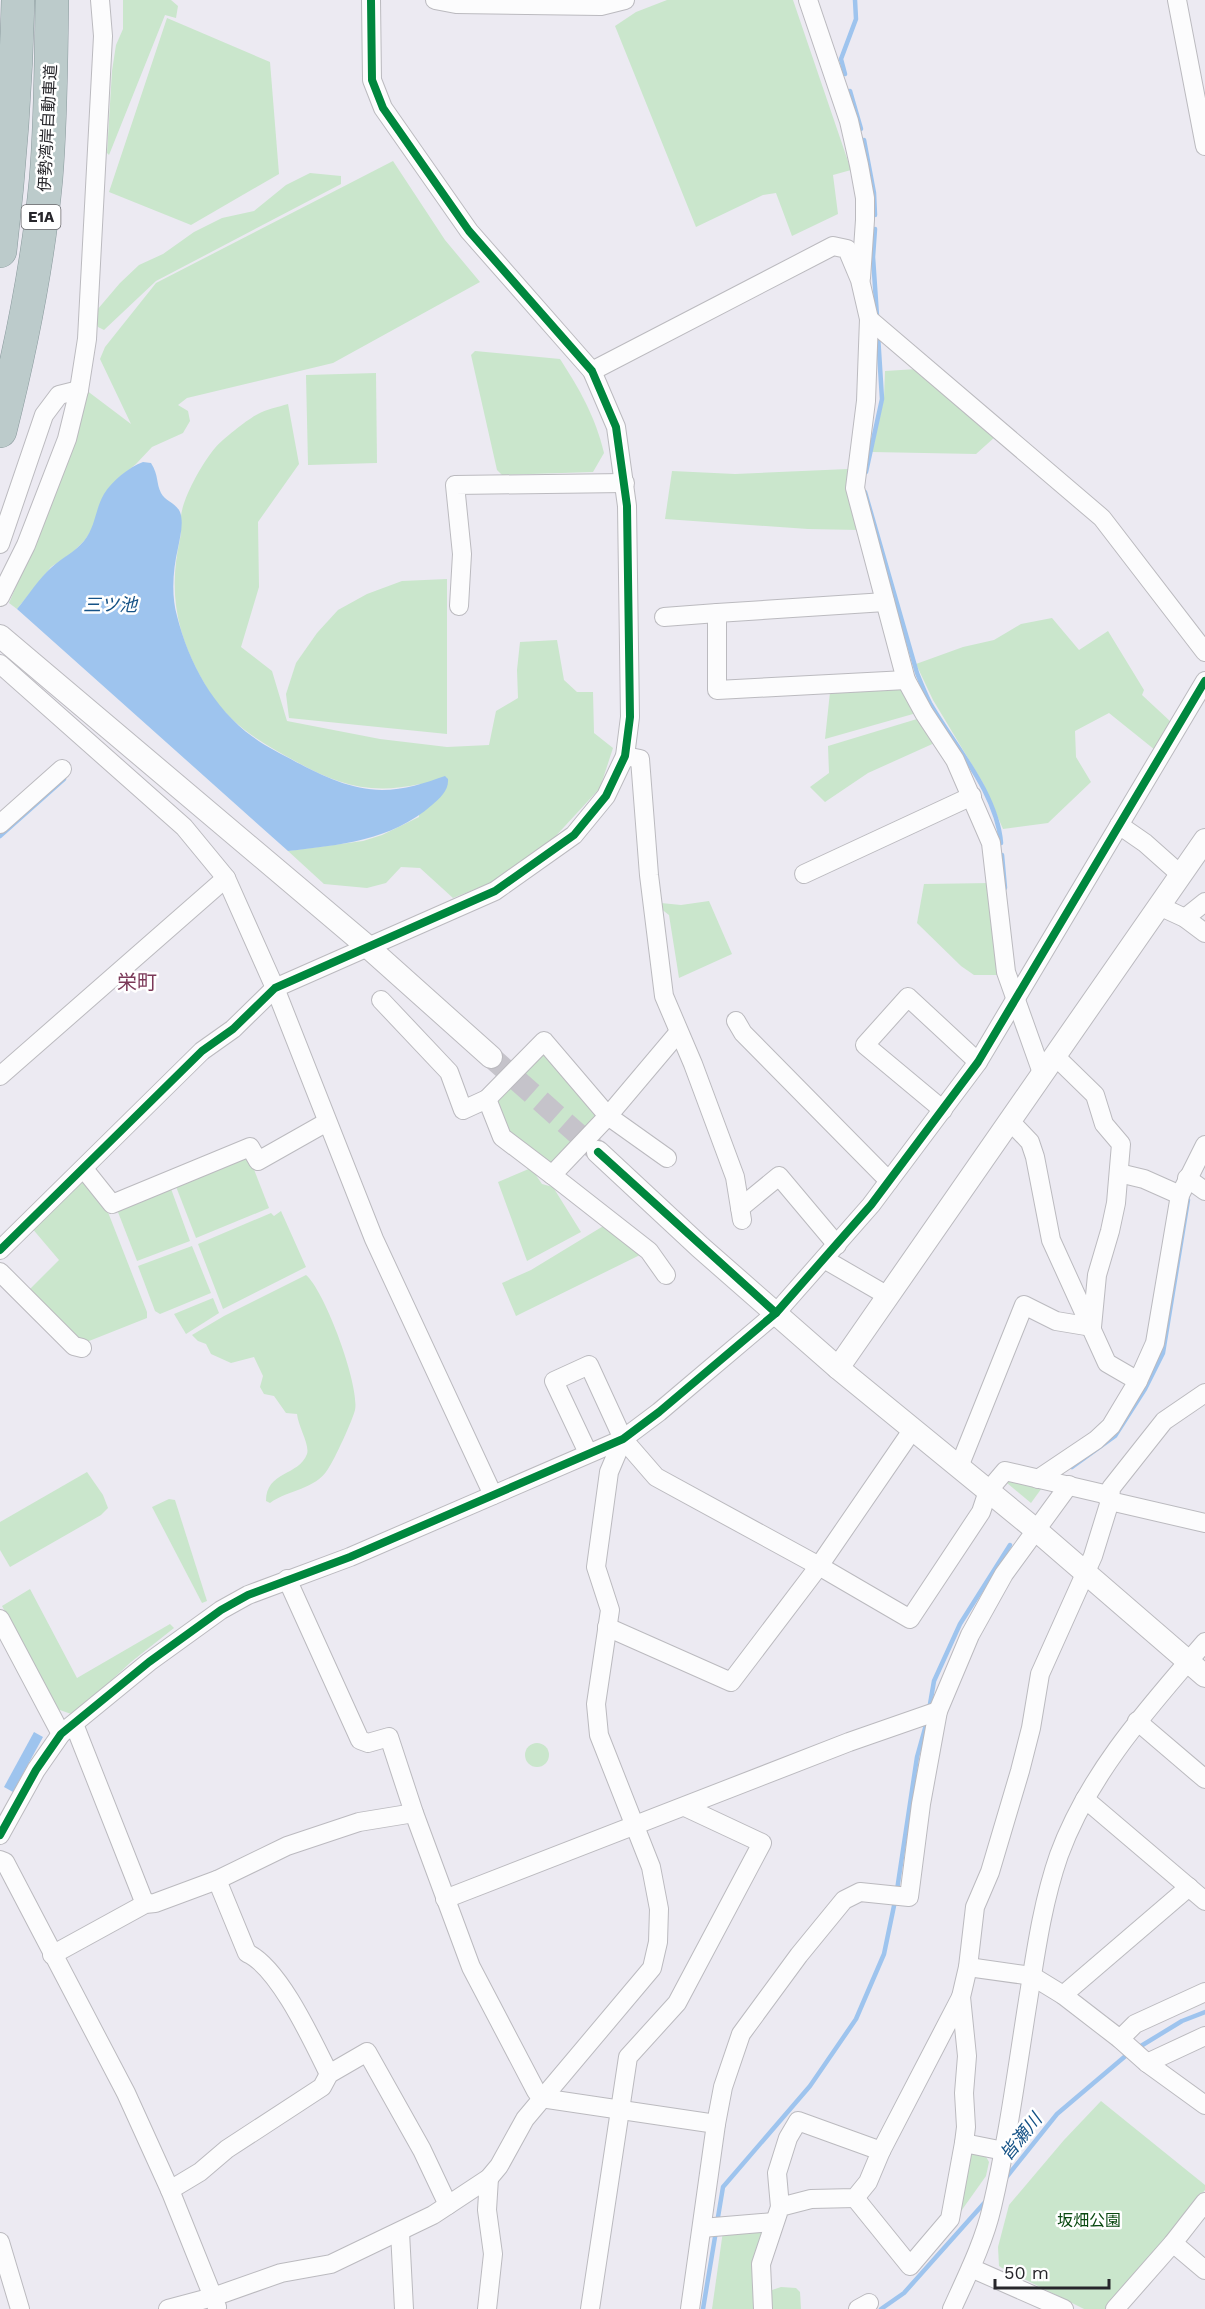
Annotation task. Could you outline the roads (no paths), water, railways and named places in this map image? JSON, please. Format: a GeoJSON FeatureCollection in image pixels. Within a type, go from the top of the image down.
{"type":"FeatureCollection","features":[{"type":"Feature","properties":{"kind":"highway","name":"伊勢湾岸自動車道"},"geometry":{"type":"LineString","coordinates":[[0,251],[16,87],[18,0]]}},
{"type":"Feature","properties":{"kind":"highway","name":"伊勢湾岸自動車道"},"geometry":{"type":"LineString","coordinates":[[0,431],[19,358],[34,272],[46,178],[50,111],[51,0]]}},
{"type":"Feature","properties":{"kind":"street"},"geometry":{"type":"LineString","coordinates":[[0,597],[26,545],[63,449],[79,390],[88,315],[103,36],[100,0]]}},
{"type":"Feature","properties":{"kind":"street"},"geometry":{"type":"LineString","coordinates":[[0,1250],[202,1051],[233,1029],[275,988],[495,891],[574,835],[606,796],[625,756],[630,705],[627,506],[616,427],[591,370],[469,231],[383,108],[372,80],[371,0]]}},
{"type":"Feature","properties":{"kind":"street"},"geometry":{"type":"LineString","coordinates":[[435,0],[456,4],[551,3],[601,6],[625,0]]}},
{"type":"Feature","properties":{"kind":"street"},"geometry":{"type":"LineString","coordinates":[[808,0],[849,121],[859,165],[865,198],[863,269],[860,280]]}},
{"type":"Feature","properties":{"kind":"street"},"geometry":{"type":"LineString","coordinates":[[1177,0],[1205,146]]}},
{"type":"Feature","properties":{"kind":"street"},"geometry":{"type":"LineString","coordinates":[[591,370],[833,246],[847,249],[860,280],[869,319],[866,401],[855,488],[906,680],[924,713],[955,760],[991,843],[1006,972],[1016,997],[1048,1065],[1095,1095],[1104,1124],[1121,1144],[1110,1231],[1097,1275],[1092,1327]]}},
{"type":"Feature","properties":{"kind":"street"},"geometry":{"type":"LineString","coordinates":[[869,319],[1102,518],[1205,652]]}},
{"type":"Feature","properties":{"kind":"street"},"geometry":{"type":"LineString","coordinates":[[0,544],[44,415],[59,395],[79,390]]}},
{"type":"Feature","properties":{"kind":"street"},"geometry":{"type":"LineString","coordinates":[[459,606],[462,554],[455,485],[625,483]]}},
{"type":"Feature","properties":{"kind":"street"},"geometry":{"type":"LineString","coordinates":[[664,617],[885,602]]}},
{"type":"Feature","properties":{"kind":"street"},"geometry":{"type":"LineString","coordinates":[[717,613],[717,690],[906,680]]}},
{"type":"Feature","properties":{"kind":"street"},"geometry":{"type":"LineString","coordinates":[[0,636],[368,947],[491,1058]]}},
{"type":"Feature","properties":{"kind":"street"},"geometry":{"type":"LineString","coordinates":[[0,664],[184,827],[226,878],[275,988],[374,1239],[493,1495]]}},
{"type":"Feature","properties":{"kind":"street"},"geometry":{"type":"LineString","coordinates":[[0,1835],[36,1770],[68,1729],[149,1662],[221,1610],[248,1594],[350,1557],[623,1439],[659,1412],[776,1313],[889,1182],[978,1062],[1205,681]]}},
{"type":"Feature","properties":{"kind":"street"},"geometry":{"type":"LineString","coordinates":[[625,756],[640,759],[657,953],[664,996],[693,1064],[735,1177],[741,1214],[779,1176],[837,1245]]}},
{"type":"Feature","properties":{"kind":"street"},"geometry":{"type":"LineString","coordinates":[[0,824],[62,769]]}},
{"type":"Feature","properties":{"kind":"street"},"geometry":{"type":"LineString","coordinates":[[804,874],[972,796]]}},
{"type":"Feature","properties":{"kind":"street"},"geometry":{"type":"LineString","coordinates":[[1119,825],[1145,843],[1181,875]]}},
{"type":"Feature","properties":{"kind":"street"},"geometry":{"type":"LineString","coordinates":[[838,1368],[1205,840]]}},
{"type":"Feature","properties":{"kind":"street"},"geometry":{"type":"LineString","coordinates":[[0,1076],[226,878]]}},
{"type":"Feature","properties":{"kind":"street"},"geometry":{"type":"LineString","coordinates":[[1185,918],[1205,902]]}},
{"type":"Feature","properties":{"kind":"street"},"geometry":{"type":"LineString","coordinates":[[1159,906],[1185,918],[1205,933]]}},
{"type":"Feature","properties":{"kind":"street"},"geometry":{"type":"LineString","coordinates":[[943,1110],[864,1045],[908,997],[978,1062]]}},
{"type":"Feature","properties":{"kind":"street"},"geometry":{"type":"LineString","coordinates":[[381,1000],[449,1072],[463,1110],[487,1099],[544,1041],[609,1116],[667,1158]]}},
{"type":"Feature","properties":{"kind":"street"},"geometry":{"type":"LineString","coordinates":[[736,1021],[743,1033],[889,1182]]}},
{"type":"Feature","properties":{"kind":"street"},"geometry":{"type":"LineString","coordinates":[[552,1175],[609,1116],[678,1033]]}},
{"type":"Feature","properties":{"kind":"street"},"geometry":{"type":"LineString","coordinates":[[487,1099],[502,1137],[649,1251],[666,1275]]}},
{"type":"Feature","properties":{"kind":"street"},"geometry":{"type":"LineString","coordinates":[[1010,1121],[1030,1142],[1051,1240],[1107,1362],[1138,1381]]}},
{"type":"Feature","properties":{"kind":"street"},"geometry":{"type":"LineString","coordinates":[[84,1169],[112,1204],[250,1147],[258,1161],[327,1122]]}},
{"type":"Feature","properties":{"kind":"street"},"geometry":{"type":"LineString","coordinates":[[1038,1479],[1096,1440],[1111,1426],[1138,1381],[1155,1343],[1184,1186],[1205,1145]]}},
{"type":"Feature","properties":{"kind":"street"},"geometry":{"type":"LineString","coordinates":[[598,1152],[838,1368],[1036,1530],[1196,1669]]}},
{"type":"Feature","properties":{"kind":"street"},"geometry":{"type":"LineString","coordinates":[[1119,1173],[1205,1191]]}},
{"type":"Feature","properties":{"kind":"street"},"geometry":{"type":"LineString","coordinates":[[824,1259],[888,1296]]}},
{"type":"Feature","properties":{"kind":"street"},"geometry":{"type":"LineString","coordinates":[[0,1272],[74,1346],[82,1348]]}},
{"type":"Feature","properties":{"kind":"street"},"geometry":{"type":"LineString","coordinates":[[959,1467],[1024,1305],[1056,1321],[1092,1327]]}},
{"type":"Feature","properties":{"kind":"street"},"geometry":{"type":"LineString","coordinates":[[588,1453],[554,1381],[589,1365],[623,1439],[656,1477],[819,1566],[910,1619],[981,1512],[988,1491],[1005,1471],[1104,1494],[1110,1501],[1205,1523]]}},
{"type":"Feature","properties":{"kind":"street"},"geometry":{"type":"LineString","coordinates":[[855,2198],[910,2266],[950,2219],[966,2127],[964,2093],[967,2056],[962,1996],[975,1907],[990,1872],[1020,1771],[1031,1728],[1040,1674],[1093,1556],[1110,1501],[1111,1488],[1164,1421],[1205,1393]]}},
{"type":"Feature","properties":{"kind":"street"},"geometry":{"type":"LineString","coordinates":[[607,1627],[731,1682],[819,1566],[913,1429]]}},
{"type":"Feature","properties":{"kind":"street"},"geometry":{"type":"LineString","coordinates":[[168,2309],[215,2303],[281,2273],[331,2264],[400,2232],[448,2205],[489,2178],[499,2166],[525,2119],[541,2098],[652,1968],[658,1941],[659,1909],[651,1867],[599,1735],[597,1704],[610,1610],[596,1568],[609,1472],[623,1439]]}},
{"type":"Feature","properties":{"kind":"street"},"geometry":{"type":"LineString","coordinates":[[690,2309],[711,2227],[716,2124],[723,2087],[741,2034],[844,1900],[860,1892],[909,1897],[921,1804],[929,1713],[1004,1574],[1069,1485]]}},
{"type":"Feature","properties":{"kind":"street"},"geometry":{"type":"LineString","coordinates":[[287,1579],[360,1740],[368,1743],[389,1737],[414,1813],[471,1967],[541,2098]]}},
{"type":"Feature","properties":{"kind":"street"},"geometry":{"type":"LineString","coordinates":[[0,1619],[68,1729],[145,1904]]}},
{"type":"Feature","properties":{"kind":"street"},"geometry":{"type":"LineString","coordinates":[[952,2309],[971,2268],[992,2210],[1004,2151],[1046,1895],[1060,1853],[1085,1799],[1137,1721],[1196,1669],[1205,1642]]}},
{"type":"Feature","properties":{"kind":"street"},"geometry":{"type":"LineString","coordinates":[[445,1899],[929,1713]]}},
{"type":"Feature","properties":{"kind":"street"},"geometry":{"type":"LineString","coordinates":[[1137,1721],[1205,1779]]}},
{"type":"Feature","properties":{"kind":"street"},"geometry":{"type":"LineString","coordinates":[[1085,1799],[1205,1901]]}},
{"type":"Feature","properties":{"kind":"street"},"geometry":{"type":"LineString","coordinates":[[590,2309],[628,2057],[677,2003],[762,1843],[685,1807]]}},
{"type":"Feature","properties":{"kind":"street"},"geometry":{"type":"LineString","coordinates":[[52,1955],[145,1904],[155,1903],[217,1880],[287,1846],[359,1822],[414,1813]]}},
{"type":"Feature","properties":{"kind":"street"},"geometry":{"type":"LineString","coordinates":[[0,1860],[5,1862],[126,2093],[170,2190],[215,2303]]}},
{"type":"Feature","properties":{"kind":"street"},"geometry":{"type":"LineString","coordinates":[[217,1880],[247,1953],[258,1958],[284,1991],[329,2074]]}},
{"type":"Feature","properties":{"kind":"street"},"geometry":{"type":"LineString","coordinates":[[1063,1995],[1189,1887]]}},
{"type":"Feature","properties":{"kind":"street"},"geometry":{"type":"LineString","coordinates":[[968,1966],[1032,1976],[1063,1995],[1147,2063],[1205,2105]]}},
{"type":"Feature","properties":{"kind":"street"},"geometry":{"type":"LineString","coordinates":[[1120,2039],[1135,2024],[1205,1992]]}},
{"type":"Feature","properties":{"kind":"street"},"geometry":{"type":"LineString","coordinates":[[711,2227],[777,2215],[812,2199],[855,2198],[868,2182],[881,2151],[962,1996]]}},
{"type":"Feature","properties":{"kind":"street"},"geometry":{"type":"LineString","coordinates":[[1147,2063],[1205,2036]]}},
{"type":"Feature","properties":{"kind":"street"},"geometry":{"type":"LineString","coordinates":[[170,2190],[200,2172],[227,2149],[322,2087],[329,2074],[367,2052],[422,2150],[448,2205]]}},
{"type":"Feature","properties":{"kind":"street"},"geometry":{"type":"LineString","coordinates":[[541,2098],[716,2124]]}},
{"type":"Feature","properties":{"kind":"street"},"geometry":{"type":"LineString","coordinates":[[763,2309],[761,2264],[777,2215],[777,2173],[788,2138],[798,2121],[881,2151]]}},
{"type":"Feature","properties":{"kind":"street"},"geometry":{"type":"LineString","coordinates":[[964,2143],[1004,2151]]}},
{"type":"Feature","properties":{"kind":"street"},"geometry":{"type":"LineString","coordinates":[[486,2309],[493,2254],[487,2210],[489,2178]]}},
{"type":"Feature","properties":{"kind":"street"},"geometry":{"type":"LineString","coordinates":[[1115,2309],[1173,2243],[1205,2202]]}},
{"type":"Feature","properties":{"kind":"street"},"geometry":{"type":"LineString","coordinates":[[400,2232],[404,2309]]}},
{"type":"Feature","properties":{"kind":"street"},"geometry":{"type":"LineString","coordinates":[[0,2242],[20,2309]]}},
{"type":"Feature","properties":{"kind":"street"},"geometry":{"type":"LineString","coordinates":[[1173,2243],[1205,2270]]}},
{"type":"Feature","properties":{"kind":"street"},"geometry":{"type":"LineString","coordinates":[[971,2268],[1064,2309]]}},
{"type":"Feature","properties":{"kind":"water","name":"三ツ池"},"geometry":{"type":"Polygon","coordinates":[[[143,462],[151,463],[161,493],[180,512],[182,521],[173,582],[175,608],[188,651],[204,683],[226,712],[253,737],[269,747],[317,772],[349,785],[390,790],[414,786],[445,776],[448,783],[445,790],[432,805],[399,827],[382,834],[345,843],[288,851],[17,609],[47,571],[84,541],[104,494],[116,479],[143,462]]]}},
{"type":"Feature","properties":{"kind":"water"},"geometry":{"type":"Polygon","coordinates":[[[34,1732],[43,1737],[13,1792],[4,1787],[34,1732]]]}},
{"type":"Feature","properties":{"kind":"waterway"},"geometry":{"type":"LineString","coordinates":[[845,74],[841,59],[856,19],[855,0]]}},
{"type":"Feature","properties":{"kind":"waterway"},"geometry":{"type":"LineString","coordinates":[[850,91],[861,129]]}},
{"type":"Feature","properties":{"kind":"waterway"},"geometry":{"type":"LineString","coordinates":[[864,140],[874,193],[875,215]]}},
{"type":"Feature","properties":{"kind":"waterway"},"geometry":{"type":"LineString","coordinates":[[875,229],[873,257],[877,316]]}},
{"type":"Feature","properties":{"kind":"waterway"},"geometry":{"type":"LineString","coordinates":[[866,472],[882,399],[878,335]]}},
{"type":"Feature","properties":{"kind":"waterway"},"geometry":{"type":"LineString","coordinates":[[865,492],[917,673],[930,703],[973,770],[992,806],[1001,843]]}},
{"type":"Feature","properties":{"kind":"waterway"},"geometry":{"type":"LineString","coordinates":[[0,836],[64,779]]}},
{"type":"Feature","properties":{"kind":"waterway"},"geometry":{"type":"LineString","coordinates":[[1002,855],[1005,888]]}},
{"type":"Feature","properties":{"kind":"waterway"},"geometry":{"type":"LineString","coordinates":[[1072,1467],[1115,1436],[1145,1389],[1163,1353],[1188,1200]]}},
{"type":"Feature","properties":{"kind":"waterway"},"geometry":{"type":"LineString","coordinates":[[929,1710],[934,1681],[960,1624],[1010,1545]]}},
{"type":"Feature","properties":{"kind":"waterway"},"geometry":{"type":"LineString","coordinates":[[897,1890],[917,1757],[927,1721]]}},
{"type":"Feature","properties":{"kind":"waterway"},"geometry":{"type":"LineString","coordinates":[[717,2223],[723,2187],[810,2086],[856,2019],[884,1954],[895,1901]]}},
{"type":"Feature","properties":{"kind":"waterway","name":"皆瀬川"},"geometry":{"type":"LineString","coordinates":[[1136,2049],[1182,2021],[1205,2012]]}},
{"type":"Feature","properties":{"kind":"waterway","name":"皆瀬川"},"geometry":{"type":"LineString","coordinates":[[1005,2179],[1057,2114],[1129,2053]]}},
{"type":"Feature","properties":{"kind":"waterway","name":"皆瀬川"},"geometry":{"type":"LineString","coordinates":[[881,2309],[904,2293],[986,2201]]}},
{"type":"Feature","properties":{"kind":"waterway"},"geometry":{"type":"LineString","coordinates":[[703,2309],[716,2231]]}},
{"type":"Feature","properties":{"kind":"tunnel"},"geometry":{"type":"LineString","coordinates":[[491,1057],[598,1152]]}},
{"type":"Feature","properties":{"kind":"district","name":"栄町"},"geometry":{"type":"Point","coordinates":[137,982]}},
{"type":"Feature","properties":{"kind":"park label","name":"坂畑公園"},"geometry":{"type":"Point","coordinates":[1089,2220]}}]}
